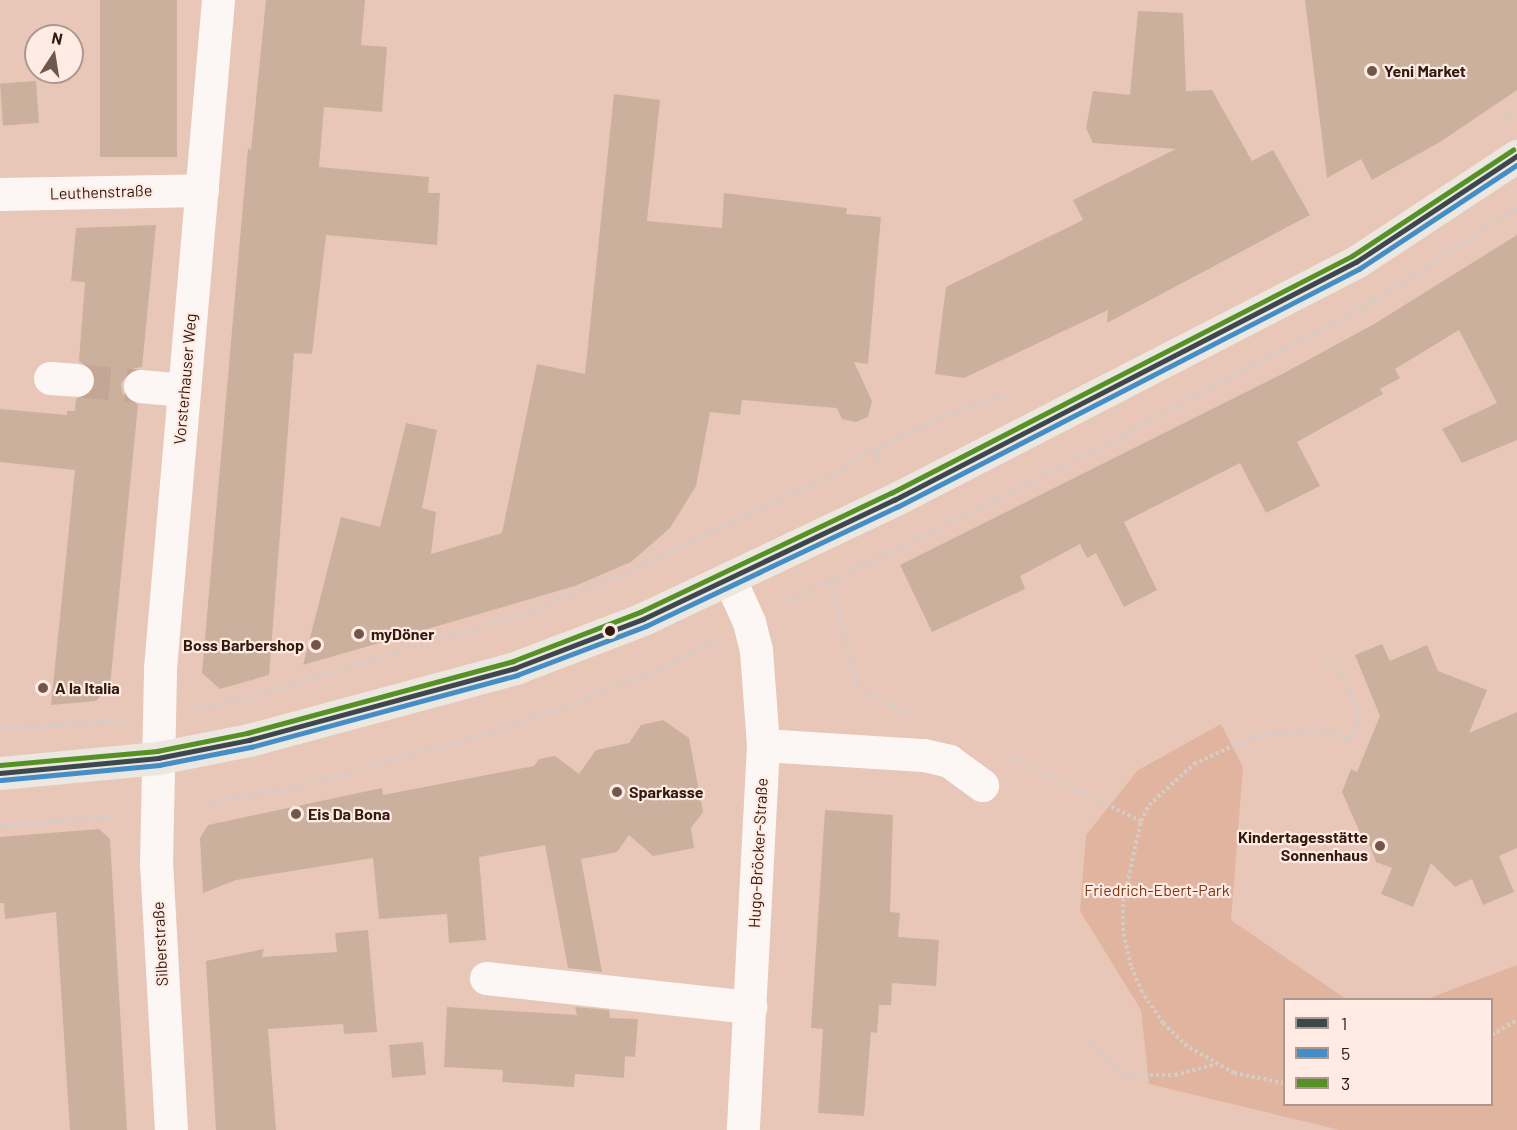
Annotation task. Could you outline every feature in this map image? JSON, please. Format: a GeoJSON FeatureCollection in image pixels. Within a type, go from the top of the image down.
{"type":"FeatureCollection","features":[{"type":"Feature","properties":{"kind":"main road"},"geometry":{"type":"LineString","coordinates":[[0,773],[158,758],[249,740],[514,668],[643,619],[730,580],[1006,443],[1356,262],[1517,156]]}},
{"type":"Feature","properties":{"kind":"street","name":"Vorsterhauser Weg"},"geometry":{"type":"LineString","coordinates":[[158,758],[159,717],[184,390],[218,0]]}},
{"type":"Feature","properties":{"kind":"street","name":"Leuthenstraße"},"geometry":{"type":"LineString","coordinates":[[0,194],[202,189]]}},
{"type":"Feature","properties":{"kind":"street"},"geometry":{"type":"LineString","coordinates":[[140,386],[184,390]]}},
{"type":"Feature","properties":{"kind":"street","name":"Hugo-Bröcker-Straße"},"geometry":{"type":"LineString","coordinates":[[730,580],[749,622],[756,650],[763,745],[743,1130]]}},
{"type":"Feature","properties":{"kind":"street"},"geometry":{"type":"LineString","coordinates":[[763,745],[924,755],[949,761],[982,785]]}},
{"type":"Feature","properties":{"kind":"street","name":"Silberstraße"},"geometry":{"type":"LineString","coordinates":[[158,758],[156,864],[171,1130]]}},
{"type":"Feature","properties":{"kind":"street"},"geometry":{"type":"LineString","coordinates":[[486,978],[750,1006]]}},
{"type":"Feature","properties":{"kind":"path"},"geometry":{"type":"LineString","coordinates":[[1487,128],[1517,108]]}},
{"type":"Feature","properties":{"kind":"path"},"geometry":{"type":"LineString","coordinates":[[0,729],[159,717],[236,701],[523,614],[624,573],[845,469],[859,456],[980,400],[1023,389]]}},
{"type":"Feature","properties":{"kind":"path"},"geometry":{"type":"LineString","coordinates":[[1283,1083],[1234,1073],[1187,1046],[1163,1023],[1142,992],[1131,966],[1123,931],[1123,902],[1133,845],[1149,805],[1187,770],[1218,751],[1254,736],[1289,731],[1326,730],[1351,739],[1360,719],[1357,706],[1338,668],[1321,659]]}},
{"type":"Feature","properties":{"kind":"path"},"geometry":{"type":"LineString","coordinates":[[1493,1034],[1517,1020]]}},
{"type":"Feature","properties":{"kind":"path"},"geometry":{"type":"LineString","coordinates":[[1088,1043],[1125,1075],[1175,1074],[1217,1064]]}},
{"type":"Feature","properties":{"kind":"green space","name":"Friedrich-Ebert-Park"},"geometry":{"type":"Polygon","coordinates":[[[1221,724],[1243,767],[1231,920],[1345,998],[1283,998],[1283,1106],[1493,1106],[1493,998],[1430,998],[1517,965],[1517,1130],[1340,1130],[1149,1084],[1141,1010],[1080,911],[1086,835],[1138,770],[1221,724]]]}},
{"type":"Feature","properties":{"kind":"building"},"geometry":{"type":"Polygon","coordinates":[[[100,0],[177,0],[177,157],[100,157],[100,0]]]}},
{"type":"Feature","properties":{"kind":"building"},"geometry":{"type":"Polygon","coordinates":[[[266,0],[365,0],[361,45],[387,47],[382,112],[324,107],[319,167],[429,177],[428,193],[440,193],[437,245],[326,235],[312,354],[294,353],[269,675],[220,689],[202,673],[248,148],[251,150],[266,0]]]}},
{"type":"Feature","properties":{"kind":"building","name":"Yeni Market"},"geometry":{"type":"Polygon","coordinates":[[[1305,0],[1517,0],[1517,90],[1440,142],[1372,180],[1361,159],[1327,178],[1305,0]]]}},
{"type":"Feature","properties":{"kind":"building"},"geometry":{"type":"Polygon","coordinates":[[[1138,11],[1183,13],[1186,91],[1212,90],[1252,161],[1273,150],[1310,215],[1107,323],[1108,310],[964,378],[935,374],[946,287],[1083,220],[1073,200],[1176,149],[1093,143],[1086,128],[1093,91],[1130,95],[1138,11]]]}},
{"type":"Feature","properties":{"kind":"building"},"geometry":{"type":"Polygon","coordinates":[[[24,82],[24,84],[36,84],[39,123],[3,125],[0,84],[24,82]]]}},
{"type":"Feature","properties":{"kind":"building"},"geometry":{"type":"Polygon","coordinates":[[[614,94],[660,100],[647,221],[722,228],[724,193],[847,208],[846,214],[881,217],[868,364],[854,362],[872,401],[868,417],[856,422],[842,419],[837,408],[742,400],[740,415],[710,412],[696,486],[670,528],[631,562],[575,586],[303,665],[341,517],[380,527],[406,423],[437,430],[422,508],[436,512],[431,554],[502,533],[537,364],[585,374],[614,94]]]}},
{"type":"Feature","properties":{"kind":"building"},"geometry":{"type":"Polygon","coordinates":[[[156,225],[142,367],[132,369],[121,384],[123,394],[138,405],[110,686],[96,701],[51,705],[75,470],[0,462],[0,409],[67,415],[67,411],[75,411],[76,399],[93,390],[94,371],[79,361],[85,282],[71,281],[76,228],[156,225]]]}},
{"type":"Feature","properties":{"kind":"building"},"geometry":{"type":"Polygon","coordinates":[[[1517,235],[1517,440],[1462,463],[1442,429],[1497,403],[1459,330],[1395,369],[1400,378],[1380,389],[1383,394],[1297,442],[1320,486],[1266,513],[1240,463],[1124,522],[1157,590],[1124,607],[1096,553],[1087,558],[1080,544],[1020,576],[1025,589],[932,632],[900,565],[1286,372],[1374,324],[1517,235]]]}},
{"type":"Feature","properties":{"kind":"building"},"geometry":{"type":"Polygon","coordinates":[[[1382,644],[1390,661],[1427,645],[1438,671],[1487,690],[1469,733],[1517,712],[1517,848],[1499,856],[1514,892],[1483,905],[1472,879],[1455,887],[1431,863],[1413,907],[1381,894],[1392,868],[1376,862],[1365,833],[1361,835],[1342,792],[1351,769],[1357,772],[1380,716],[1355,655],[1382,644]]]}},
{"type":"Feature","properties":{"kind":"building"},"geometry":{"type":"Polygon","coordinates":[[[663,720],[689,738],[703,812],[691,828],[694,848],[653,856],[629,835],[617,852],[581,859],[602,972],[568,968],[545,845],[479,857],[486,940],[449,943],[447,914],[379,919],[373,858],[236,880],[203,893],[200,838],[208,825],[382,788],[383,795],[534,766],[539,759],[555,756],[579,774],[596,750],[629,743],[641,725],[663,720]]]}},
{"type":"Feature","properties":{"kind":"building"},"geometry":{"type":"Polygon","coordinates":[[[825,810],[893,815],[890,912],[900,913],[898,937],[939,940],[936,986],[892,983],[891,1005],[879,1005],[877,1033],[871,1032],[864,1116],[818,1113],[823,1029],[811,1028],[825,810]]]}},
{"type":"Feature","properties":{"kind":"building"},"geometry":{"type":"Polygon","coordinates":[[[99,829],[110,839],[127,1130],[70,1130],[56,912],[5,919],[4,903],[0,903],[0,837],[99,829]]]}},
{"type":"Feature","properties":{"kind":"building"},"geometry":{"type":"Polygon","coordinates":[[[368,930],[377,1032],[344,1034],[343,1024],[268,1029],[276,1130],[216,1130],[206,961],[264,949],[262,957],[337,952],[335,933],[368,930]]]}},
{"type":"Feature","properties":{"kind":"building"},"geometry":{"type":"Polygon","coordinates":[[[447,1007],[577,1015],[575,1007],[609,1010],[610,1018],[638,1019],[635,1057],[625,1056],[624,1078],[575,1074],[574,1087],[502,1082],[503,1070],[444,1067],[447,1007]]]}},
{"type":"Feature","properties":{"kind":"building"},"geometry":{"type":"Polygon","coordinates":[[[423,1042],[426,1075],[392,1078],[389,1045],[423,1042]]]}},
{"type":"Feature","properties":{"kind":"tunnel"},"geometry":{"type":"LineString","coordinates":[[77,380],[140,386]]}},
{"type":"Feature","properties":{"kind":"transit line","name":"3"},"geometry":{"type":"LineString","coordinates":[[0,765],[157,751],[247,733],[513,661],[640,612],[891,493],[1352,256],[1513,150]]}},
{"type":"Feature","properties":{"kind":"transit line","name":"1"},"geometry":{"type":"LineString","coordinates":[[0,773],[158,758],[249,740],[515,668],[643,619],[894,500],[1356,262],[1517,156]]}},
{"type":"Feature","properties":{"kind":"transit line","name":"5"},"geometry":{"type":"LineString","coordinates":[[1,780],[159,765],[251,747],[517,675],[646,626],[897,507],[1359,269],[1517,165]]}},
{"type":"Feature","properties":{"kind":"place","name":"Yeni Market"},"geometry":{"type":"Point","coordinates":[1372,71]}},
{"type":"Feature","properties":{"kind":"place","name":"myDöner"},"geometry":{"type":"Point","coordinates":[359,634]}},
{"type":"Feature","properties":{"kind":"place","name":"Boss Barbershop"},"geometry":{"type":"Point","coordinates":[316,645]}},
{"type":"Feature","properties":{"kind":"place","name":"A la Italia"},"geometry":{"type":"Point","coordinates":[43,688]}},
{"type":"Feature","properties":{"kind":"place","name":"Sparkasse"},"geometry":{"type":"Point","coordinates":[617,792]}},
{"type":"Feature","properties":{"kind":"place","name":"Eis Da Bona"},"geometry":{"type":"Point","coordinates":[296,814]}},
{"type":"Feature","properties":{"kind":"place","name":"Kindertagesstätte Sonnenhaus"},"geometry":{"type":"Point","coordinates":[1380,846]}}]}
